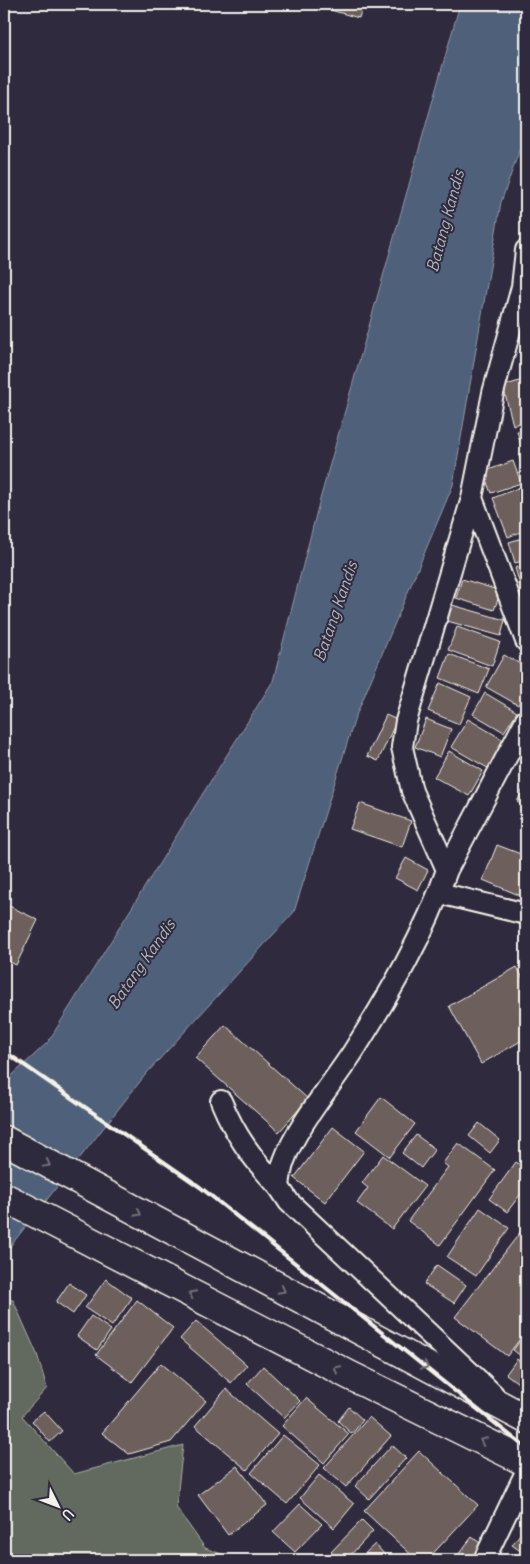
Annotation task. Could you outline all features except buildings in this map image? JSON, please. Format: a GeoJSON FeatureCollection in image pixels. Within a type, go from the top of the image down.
{"type":"FeatureCollection","features":[{"type":"Feature","properties":{"kind":"highway"},"geometry":{"type":"LineString","coordinates":[[4,1140],[519,1415]]}},
{"type":"Feature","properties":{"kind":"highway"},"geometry":{"type":"LineString","coordinates":[[4,1196],[351,1376],[526,1462]]}},
{"type":"Feature","properties":{"kind":"street"},"geometry":{"type":"LineString","coordinates":[[447,870],[412,791],[402,747],[406,721],[472,498],[493,393],[524,293],[526,250]]}},
{"type":"Feature","properties":{"kind":"street"},"geometry":{"type":"LineString","coordinates":[[472,498],[526,641]]}},
{"type":"Feature","properties":{"kind":"street"},"geometry":{"type":"LineString","coordinates":[[279,1187],[284,1161],[396,980],[439,893],[447,870],[526,720]]}},
{"type":"Feature","properties":{"kind":"street"},"geometry":{"type":"LineString","coordinates":[[439,893],[526,914]]}},
{"type":"Feature","properties":{"kind":"street"},"geometry":{"type":"LineString","coordinates":[[221,1101],[232,1128],[250,1155],[279,1187],[289,1202],[519,1415]]}},
{"type":"Feature","properties":{"kind":"street"},"geometry":{"type":"LineString","coordinates":[[484,1560],[526,1472]]}},
{"type":"Feature","properties":{"kind":"shaded area"},"geometry":{"type":"Polygon","coordinates":[[[4,1299],[13,1300],[37,1354],[47,1388],[22,1416],[74,1474],[183,1445],[176,1507],[205,1548],[238,1560],[4,1560],[4,1299]]]}},
{"type":"Feature","properties":{"kind":"water","name":"Batang Kandis"},"geometry":{"type":"Polygon","coordinates":[[[460,4],[526,4],[526,132],[501,202],[453,485],[355,718],[294,912],[146,1074],[4,1254],[4,1083],[48,1042],[273,681],[319,503],[460,4]]]}},
{"type":"Feature","properties":{"kind":"railway"},"geometry":{"type":"LineString","coordinates":[[4,1051],[200,1187],[526,1448]]}}]}
